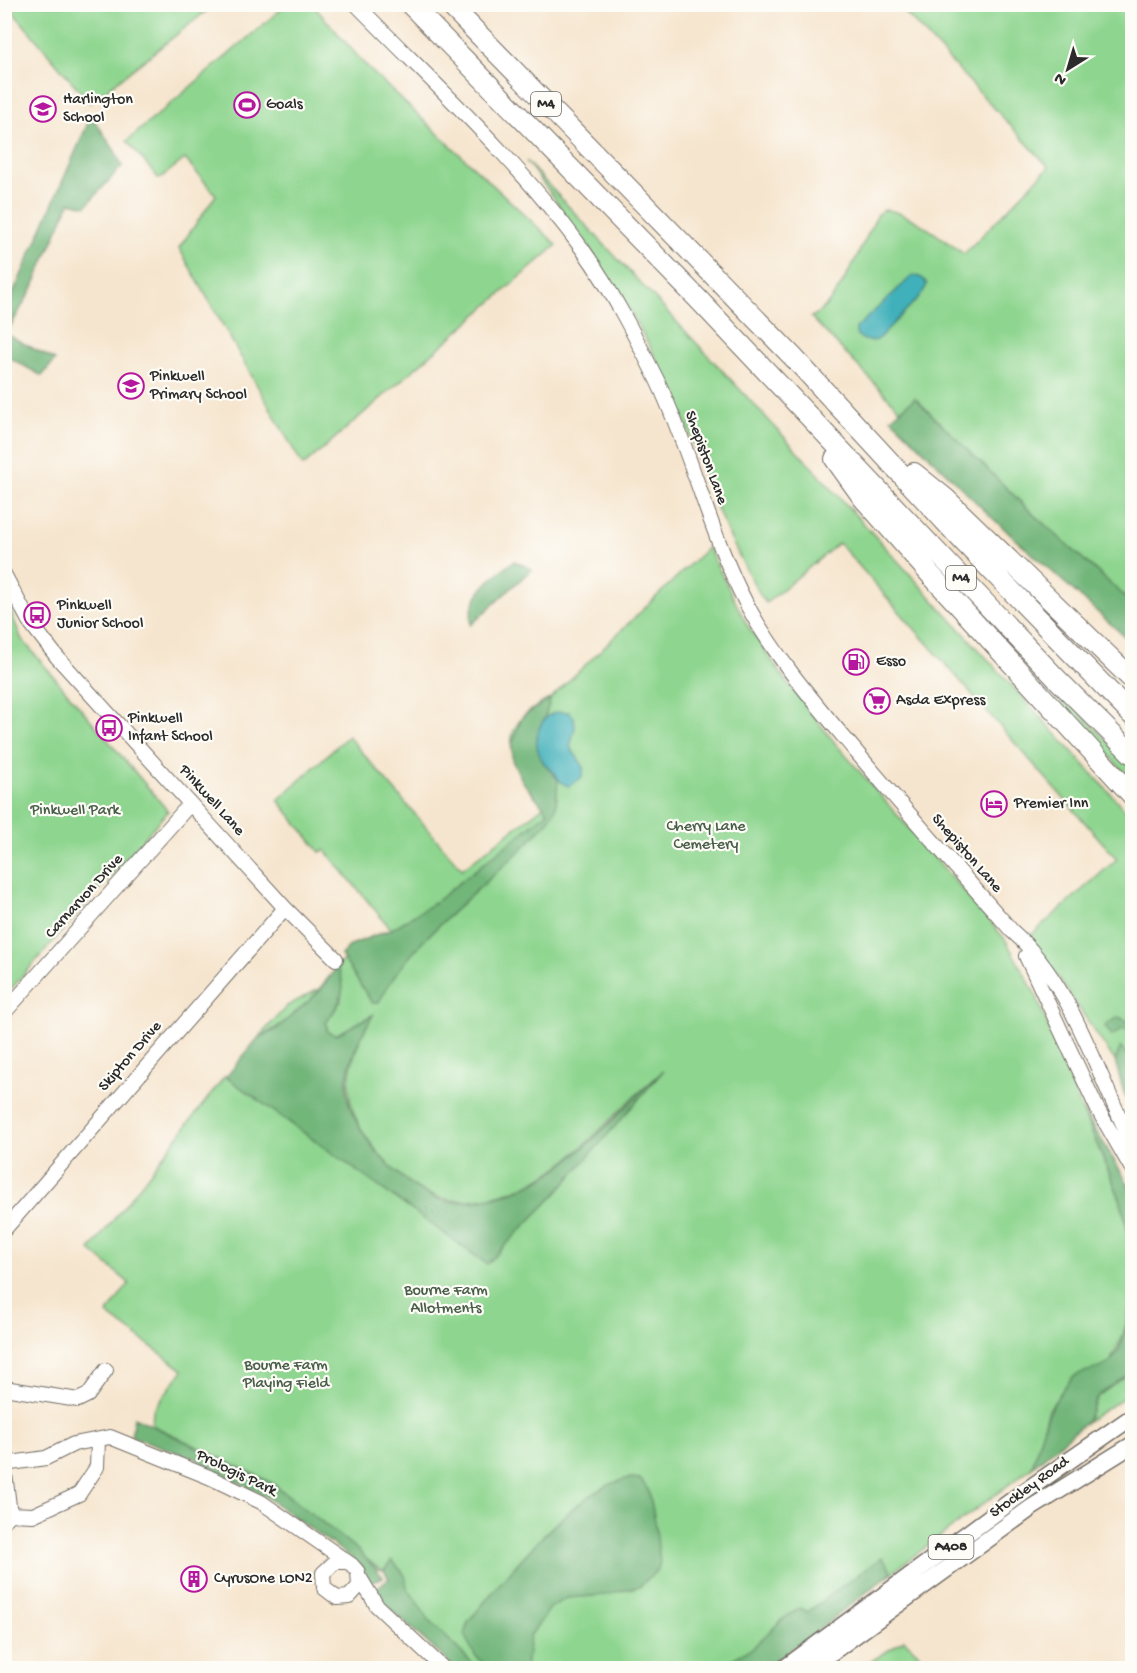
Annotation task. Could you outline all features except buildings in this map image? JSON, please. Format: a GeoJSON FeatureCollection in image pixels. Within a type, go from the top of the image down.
{"type":"FeatureCollection","features":[{"type":"Feature","properties":{"kind":"highway","name":"M4"},"geometry":{"type":"LineString","coordinates":[[410,4],[1132,754]]}},
{"type":"Feature","properties":{"kind":"highway","name":"M4"},"geometry":{"type":"LineString","coordinates":[[449,4],[794,358],[963,541],[1132,715]]}},
{"type":"Feature","properties":{"kind":"highway","name":"M4"},"geometry":{"type":"LineString","coordinates":[[792,399],[862,498],[1132,795]]}},
{"type":"Feature","properties":{"kind":"highway","name":"M4"},"geometry":{"type":"LineString","coordinates":[[864,434],[945,498],[1132,679]]}},
{"type":"Feature","properties":{"kind":"main road","name":"Stockley Road"},"geometry":{"type":"LineString","coordinates":[[785,1668],[1021,1494],[1132,1417]]}},
{"type":"Feature","properties":{"kind":"main road","name":"Stockley Road"},"geometry":{"type":"LineString","coordinates":[[810,1668],[1031,1508],[1132,1445]]}},
{"type":"Feature","properties":{"kind":"street","name":"Shepiston Lane"},"geometry":{"type":"LineString","coordinates":[[356,4],[518,168],[584,251],[612,296],[657,380],[674,418],[712,527],[747,604],[767,637],[818,706],[1012,931],[1026,943],[1073,1014],[1132,1143]]}},
{"type":"Feature","properties":{"kind":"street","name":"Pinkwell Lane"},"geometry":{"type":"LineString","coordinates":[[4,574],[29,621],[57,657],[285,908],[336,959]]}},
{"type":"Feature","properties":{"kind":"street","name":"Carnarvon Drive"},"geometry":{"type":"LineString","coordinates":[[4,1013],[190,804]]}},
{"type":"Feature","properties":{"kind":"street","name":"Skipton Drive"},"geometry":{"type":"LineString","coordinates":[[4,1230],[285,908]]}},
{"type":"Feature","properties":{"kind":"street","name":"Shepiston Lane"},"geometry":{"type":"LineString","coordinates":[[1012,931],[1032,966],[1097,1108],[1132,1169]]}},
{"type":"Feature","properties":{"kind":"street"},"geometry":{"type":"LineString","coordinates":[[4,1388],[78,1400],[88,1395],[106,1370]]}},
{"type":"Feature","properties":{"kind":"street","name":"Prologis Park"},"geometry":{"type":"LineString","coordinates":[[4,1465],[46,1458],[74,1444],[110,1437],[210,1477],[261,1502],[346,1562]]}},
{"type":"Feature","properties":{"kind":"street"},"geometry":{"type":"LineString","coordinates":[[4,1465],[7,1518],[33,1515],[79,1494],[98,1467],[98,1441]]}},
{"type":"Feature","properties":{"kind":"street"},"geometry":{"type":"LineString","coordinates":[[314,1539],[324,1570],[322,1584],[327,1593],[344,1599],[354,1593],[360,1578]]}},
{"type":"Feature","properties":{"kind":"street"},"geometry":{"type":"LineString","coordinates":[[324,1570],[335,1562],[346,1562],[355,1568],[377,1606]]}},
{"type":"Feature","properties":{"kind":"street"},"geometry":{"type":"LineString","coordinates":[[354,1593],[377,1606],[442,1668]]}},
{"type":"Feature","properties":{"kind":"green space"},"geometry":{"type":"Polygon","coordinates":[[[7,5],[214,5],[90,103],[7,5]]]}},
{"type":"Feature","properties":{"kind":"green space"},"geometry":{"type":"Polygon","coordinates":[[[286,5],[313,5],[368,68],[557,245],[303,466],[179,248],[216,195],[185,159],[159,179],[127,141],[286,5]]]}},
{"type":"Feature","properties":{"kind":"green space"},"geometry":{"type":"Polygon","coordinates":[[[898,5],[1132,5],[1132,603],[1034,515],[914,399],[900,410],[811,317],[821,311],[840,287],[878,214],[884,210],[893,211],[914,220],[964,254],[1049,167],[898,5]]]}},
{"type":"Feature","properties":{"kind":"green space"},"geometry":{"type":"Polygon","coordinates":[[[93,118],[122,166],[86,206],[70,202],[32,289],[6,334],[55,360],[42,376],[5,355],[5,312],[89,121],[93,118]]]}},
{"type":"Feature","properties":{"kind":"green space"},"geometry":{"type":"Polygon","coordinates":[[[526,161],[777,429],[1132,817],[1132,1023],[1123,1028],[1132,1032],[1132,1062],[1121,1047],[1115,1061],[1030,936],[1117,859],[839,543],[766,603],[747,572],[721,518],[681,410],[654,354],[604,269],[526,161]]]}},
{"type":"Feature","properties":{"kind":"green space"},"geometry":{"type":"Polygon","coordinates":[[[915,398],[1034,515],[1132,603],[1132,643],[990,516],[891,418],[915,398]]]}},
{"type":"Feature","properties":{"kind":"green space"},"geometry":{"type":"Polygon","coordinates":[[[708,547],[746,623],[786,681],[835,743],[1005,939],[1037,997],[1059,1056],[1121,1201],[1132,1251],[1131,1308],[1122,1338],[1110,1362],[1095,1370],[1074,1376],[1049,1409],[1032,1467],[766,1668],[455,1668],[372,1592],[389,1578],[384,1570],[379,1569],[272,1483],[152,1425],[153,1410],[183,1370],[107,1314],[129,1283],[90,1250],[225,1076],[487,1264],[655,1079],[568,1160],[553,1171],[520,1188],[479,1199],[462,1200],[446,1199],[418,1189],[394,1170],[372,1145],[353,1112],[349,1081],[352,1065],[356,1049],[372,1015],[336,1035],[328,1032],[326,1023],[341,1001],[337,968],[321,989],[302,1008],[281,1025],[258,1038],[287,1006],[319,989],[344,959],[341,955],[351,945],[391,929],[325,850],[320,852],[278,800],[348,736],[462,869],[544,806],[528,786],[515,763],[512,739],[515,727],[524,716],[551,698],[708,547]]]}},
{"type":"Feature","properties":{"kind":"green space"},"geometry":{"type":"Polygon","coordinates":[[[514,561],[532,569],[471,625],[471,614],[477,596],[490,580],[514,561]]]}},
{"type":"Feature","properties":{"kind":"green space","name":"Pinkwell Park"},"geometry":{"type":"Polygon","coordinates":[[[4,593],[21,638],[168,811],[5,996],[4,593]]]}},
{"type":"Feature","properties":{"kind":"green space"},"geometry":{"type":"Polygon","coordinates":[[[1030,662],[1132,766],[1132,781],[1027,665],[1030,662]]]}},
{"type":"Feature","properties":{"kind":"green space"},"geometry":{"type":"Polygon","coordinates":[[[551,698],[538,739],[543,762],[558,780],[556,807],[552,816],[509,861],[414,951],[379,1002],[372,1003],[341,955],[351,945],[392,929],[434,903],[548,812],[523,782],[512,760],[512,744],[522,717],[551,698]]]}},
{"type":"Feature","properties":{"kind":"green space"},"geometry":{"type":"Polygon","coordinates":[[[337,967],[341,975],[343,990],[339,1003],[326,1023],[328,1032],[336,1035],[373,1015],[359,1042],[348,1072],[347,1092],[358,1124],[380,1156],[394,1170],[424,1193],[439,1199],[464,1202],[490,1198],[528,1186],[550,1174],[590,1142],[663,1071],[556,1194],[487,1264],[226,1077],[258,1038],[275,1030],[320,991],[337,967]]]}},
{"type":"Feature","properties":{"kind":"green space"},"geometry":{"type":"Polygon","coordinates":[[[1118,1017],[1132,1023],[1132,1032],[1123,1028],[1112,1036],[1105,1026],[1118,1017]]]}},
{"type":"Feature","properties":{"kind":"green space"},"geometry":{"type":"Polygon","coordinates":[[[1121,1047],[1132,1062],[1132,1110],[1124,1093],[1115,1061],[1121,1047]]]}},
{"type":"Feature","properties":{"kind":"green space"},"geometry":{"type":"Polygon","coordinates":[[[1084,1111],[1132,1190],[1132,1251],[1121,1201],[1084,1111]]]}},
{"type":"Feature","properties":{"kind":"green space"},"geometry":{"type":"Polygon","coordinates":[[[1132,1278],[1132,1371],[1097,1397],[1086,1422],[1032,1467],[1046,1420],[1064,1388],[1076,1375],[1106,1365],[1116,1354],[1127,1322],[1132,1278]]]}},
{"type":"Feature","properties":{"kind":"green space"},"geometry":{"type":"Polygon","coordinates":[[[1132,1371],[1132,1392],[1086,1422],[1097,1397],[1132,1371]]]}},
{"type":"Feature","properties":{"kind":"green space"},"geometry":{"type":"Polygon","coordinates":[[[134,1417],[272,1483],[359,1551],[383,1577],[371,1583],[360,1564],[266,1497],[196,1459],[131,1436],[134,1417]]]}},
{"type":"Feature","properties":{"kind":"green space"},"geometry":{"type":"Polygon","coordinates":[[[631,1478],[640,1479],[649,1491],[660,1562],[658,1569],[640,1586],[605,1595],[567,1598],[550,1608],[530,1636],[526,1668],[488,1668],[475,1655],[464,1635],[468,1622],[521,1560],[564,1516],[609,1485],[631,1478]]]}},
{"type":"Feature","properties":{"kind":"green space"},"geometry":{"type":"Polygon","coordinates":[[[882,1557],[892,1572],[812,1635],[763,1668],[717,1668],[752,1648],[784,1618],[800,1608],[807,1612],[882,1557]]]}},
{"type":"Feature","properties":{"kind":"green space"},"geometry":{"type":"Polygon","coordinates":[[[392,1560],[405,1575],[407,1587],[429,1620],[477,1668],[455,1668],[372,1592],[389,1578],[384,1570],[392,1560]]]}},
{"type":"Feature","properties":{"kind":"green space"},"geometry":{"type":"Polygon","coordinates":[[[904,1640],[934,1668],[861,1668],[904,1640]]]}},
{"type":"Feature","properties":{"kind":"water"},"geometry":{"type":"Polygon","coordinates":[[[912,276],[921,277],[927,284],[923,293],[877,340],[866,340],[856,334],[856,328],[912,276]]]}},
{"type":"Feature","properties":{"kind":"water"},"geometry":{"type":"Polygon","coordinates":[[[557,712],[569,712],[574,717],[575,727],[570,747],[584,767],[582,777],[569,786],[560,782],[543,762],[537,746],[541,725],[545,719],[557,712]]]}},
{"type":"Feature","properties":{"kind":"place","name":"Goals"},"geometry":{"type":"Point","coordinates":[247,105]}},
{"type":"Feature","properties":{"kind":"place","name":"Harlington School"},"geometry":{"type":"Point","coordinates":[43,109]}},
{"type":"Feature","properties":{"kind":"place","name":"Pinkwell Primary School"},"geometry":{"type":"Point","coordinates":[131,386]}},
{"type":"Feature","properties":{"kind":"place","name":"Pinkwell Junior School"},"geometry":{"type":"Point","coordinates":[37,615]}},
{"type":"Feature","properties":{"kind":"place","name":"Esso"},"geometry":{"type":"Point","coordinates":[856,662]}},
{"type":"Feature","properties":{"kind":"place","name":"Asda Express"},"geometry":{"type":"Point","coordinates":[877,701]}},
{"type":"Feature","properties":{"kind":"place","name":"Pinkwell Infant School"},"geometry":{"type":"Point","coordinates":[109,728]}},
{"type":"Feature","properties":{"kind":"place","name":"Premier Inn"},"geometry":{"type":"Point","coordinates":[994,804]}},
{"type":"Feature","properties":{"kind":"place","name":"CyrusOne LON2"},"geometry":{"type":"Point","coordinates":[194,1579]}},
{"type":"Feature","properties":{"kind":"park label","name":"Cherry Lane Cemetery"},"geometry":{"type":"Point","coordinates":[706,836]}},
{"type":"Feature","properties":{"kind":"park label","name":"Bourne Farm Allotments"},"geometry":{"type":"Point","coordinates":[446,1300]}},
{"type":"Feature","properties":{"kind":"park label","name":"Bourne Farm Playing Field"},"geometry":{"type":"Point","coordinates":[286,1375]}}]}
